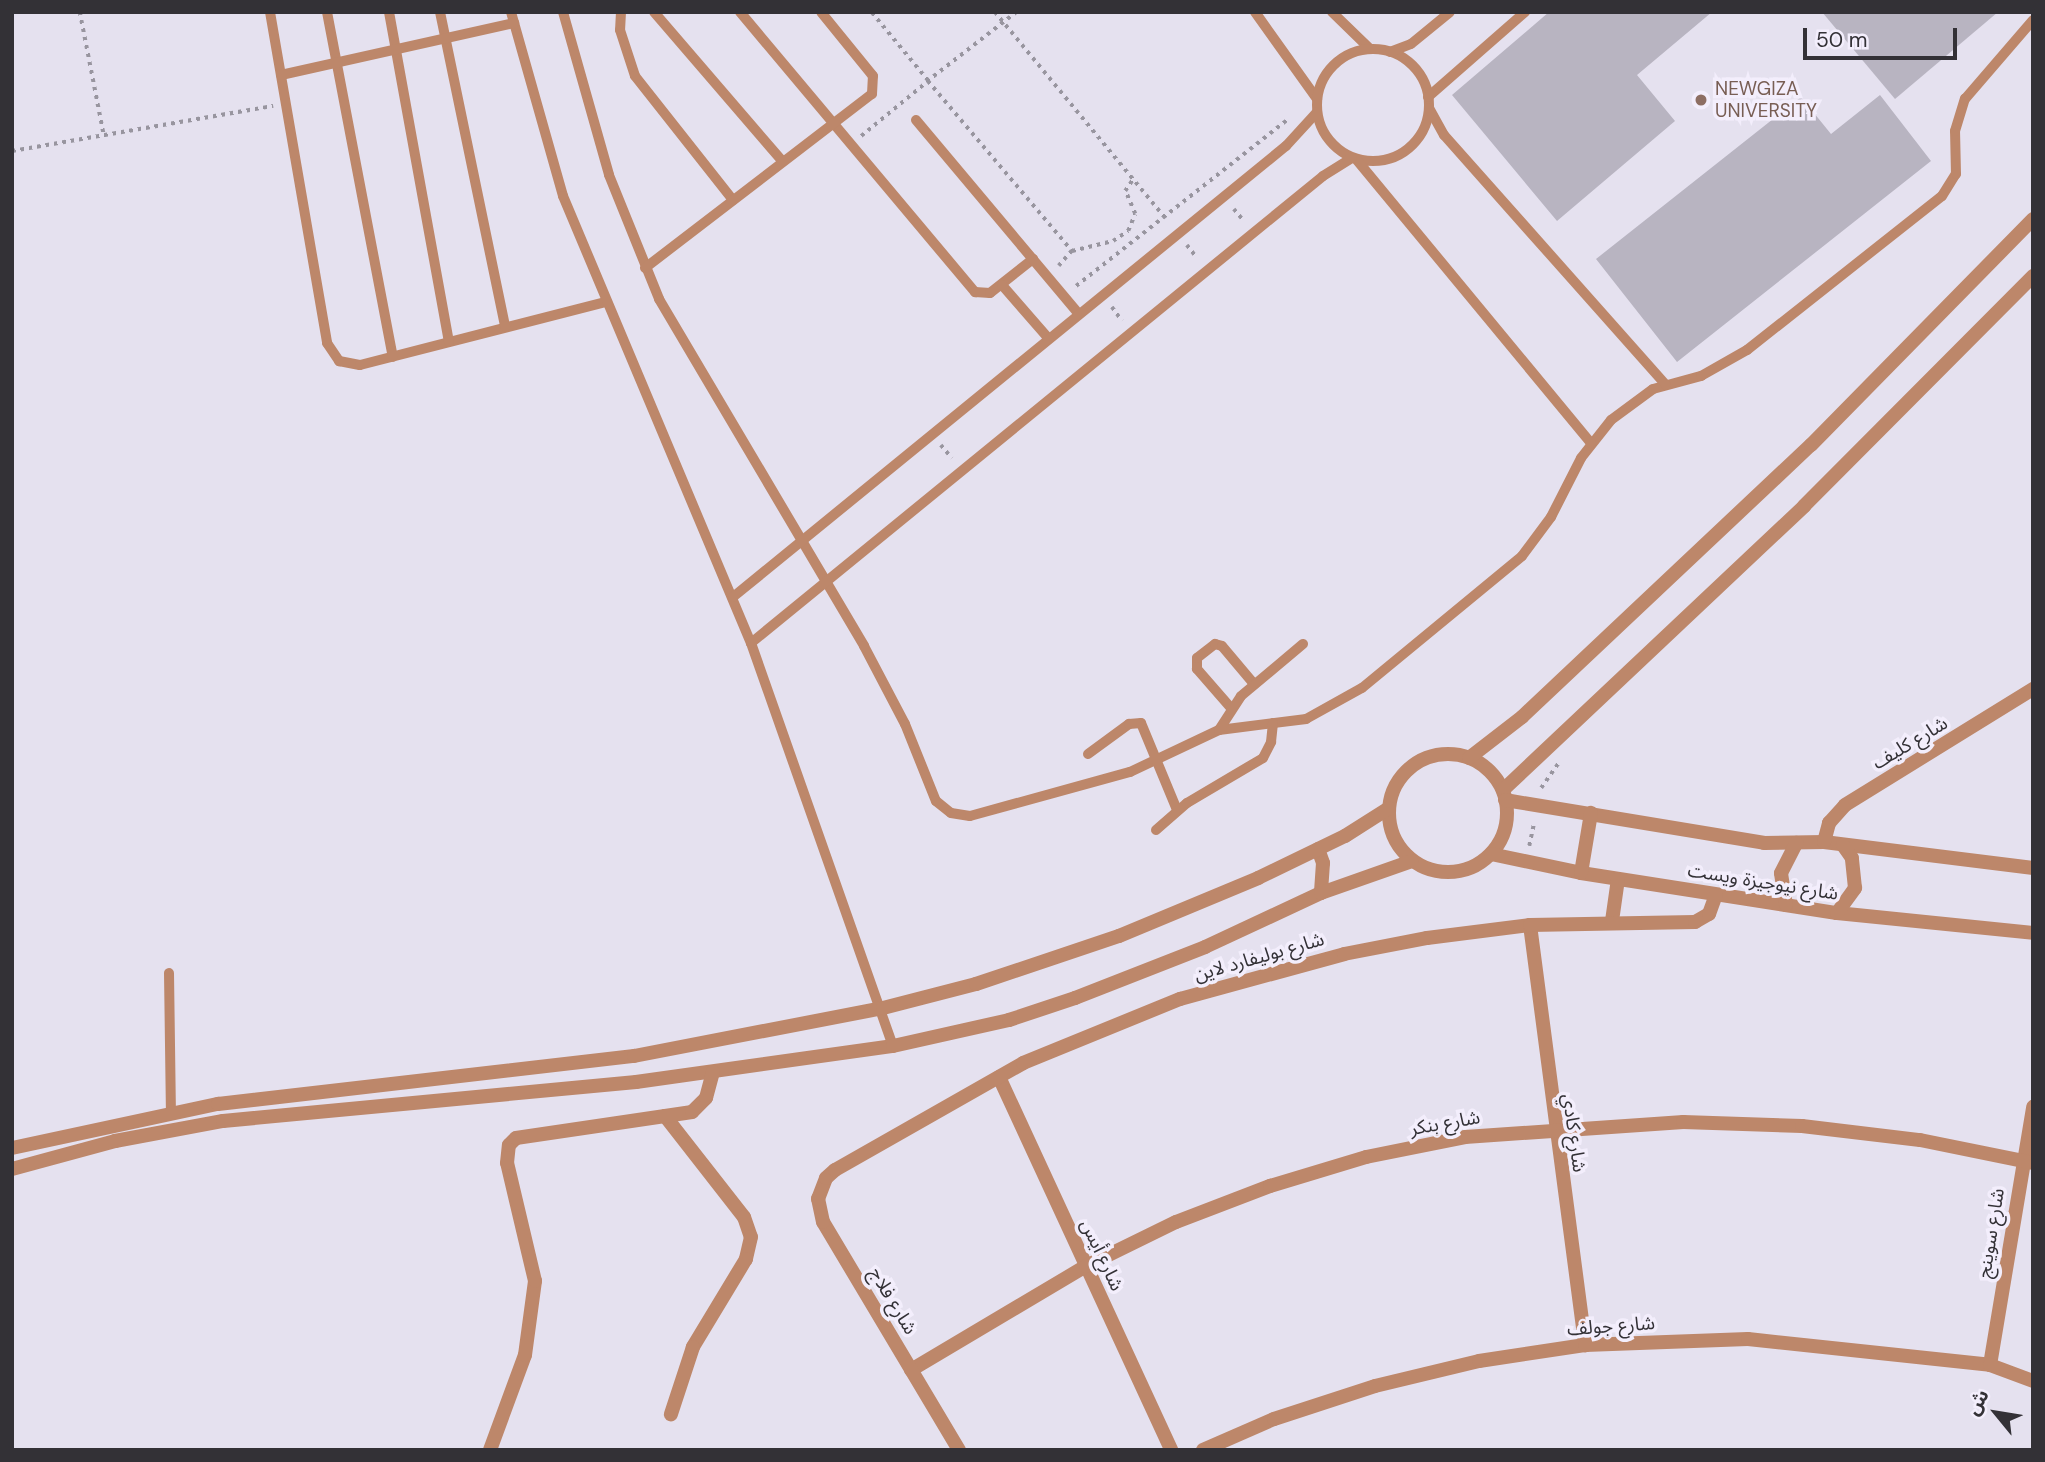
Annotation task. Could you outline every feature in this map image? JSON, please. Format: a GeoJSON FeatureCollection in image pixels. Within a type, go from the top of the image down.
{"type":"FeatureCollection","features":[{"type":"Feature","properties":{"kind":"street"},"geometry":{"type":"LineString","coordinates":[[1469,758],[1522,718],[1831,426],[2033,219]]}},
{"type":"Feature","properties":{"kind":"street"},"geometry":{"type":"LineString","coordinates":[[1504,795],[1547,746],[1804,506],[2033,276]]}},
{"type":"Feature","properties":{"kind":"street","name":"شارع كليف"},"geometry":{"type":"LineString","coordinates":[[1824,842],[1829,823],[1845,805],[2033,689]]}},
{"type":"Feature","properties":{"kind":"street"},"geometry":{"type":"LineString","coordinates":[[12,1169],[115,1140],[223,1121],[492,1098],[713,1072],[893,1046],[1009,1020],[1075,998],[1205,947],[1321,893],[1412,861],[1452,872],[1467,869],[1491,853],[1503,834],[1504,795],[1483,765],[1469,758],[1442,754],[1416,763],[1397,783],[1389,808],[1394,838],[1412,861]]}},
{"type":"Feature","properties":{"kind":"street","name":"شارع نيوجيزة ويست"},"geometry":{"type":"LineString","coordinates":[[1504,795],[1537,805],[1756,842],[1824,842],[2033,868]]}},
{"type":"Feature","properties":{"kind":"street"},"geometry":{"type":"LineString","coordinates":[[12,1148],[171,1112],[634,1056],[883,1008],[976,984],[1118,936],[1318,849],[1389,808]]}},
{"type":"Feature","properties":{"kind":"street"},"geometry":{"type":"LineString","coordinates":[[1581,873],[1591,813]]}},
{"type":"Feature","properties":{"kind":"street"},"geometry":{"type":"LineString","coordinates":[[1786,905],[1781,873],[1796,843]]}},
{"type":"Feature","properties":{"kind":"street"},"geometry":{"type":"LineString","coordinates":[[1837,913],[1855,888],[1854,865],[1843,845]]}},
{"type":"Feature","properties":{"kind":"street"},"geometry":{"type":"LineString","coordinates":[[1318,849],[1324,870],[1321,893]]}},
{"type":"Feature","properties":{"kind":"street","name":"شارع نيوجيزة ويست"},"geometry":{"type":"LineString","coordinates":[[1491,853],[1526,863],[1581,873],[1837,913],[2033,933]]}},
{"type":"Feature","properties":{"kind":"street"},"geometry":{"type":"LineString","coordinates":[[1612,921],[1618,879]]}},
{"type":"Feature","properties":{"kind":"street","name":"شارع بوليفارد لاين"},"geometry":{"type":"LineString","coordinates":[[835,1170],[999,1077],[1101,1029],[1261,974],[1427,938],[1530,925],[1700,920],[1709,914],[1716,895]]}},
{"type":"Feature","properties":{"kind":"street","name":"شارع كادي"},"geometry":{"type":"LineString","coordinates":[[1530,925],[1553,1129],[1585,1345]]}},
{"type":"Feature","properties":{"kind":"street"},"geometry":{"type":"LineString","coordinates":[[490,1450],[525,1355],[535,1281],[507,1163],[509,1145],[516,1138],[692,1112],[700,1106],[713,1072]]}},
{"type":"Feature","properties":{"kind":"street","name":"شارع أيس"},"geometry":{"type":"LineString","coordinates":[[999,1077],[1171,1450]]}},
{"type":"Feature","properties":{"kind":"street","name":"شارع سوينج"},"geometry":{"type":"LineString","coordinates":[[1990,1365],[2027,1161],[2033,1107]]}},
{"type":"Feature","properties":{"kind":"street"},"geometry":{"type":"LineString","coordinates":[[665,1116],[736,1206],[751,1237],[746,1259],[693,1348],[671,1414]]}},
{"type":"Feature","properties":{"kind":"street","name":"شارع بنكر"},"geometry":{"type":"LineString","coordinates":[[911,1370],[1086,1266],[1176,1222],[1270,1186],[1342,1164],[1465,1137],[1683,1122],[1802,1126],[1920,1140],[2027,1161]]}},
{"type":"Feature","properties":{"kind":"street","name":"شارع فلاج"},"geometry":{"type":"LineString","coordinates":[[835,1170],[820,1188],[819,1211],[959,1450]]}},
{"type":"Feature","properties":{"kind":"street","name":"شارع جولف"},"geometry":{"type":"LineString","coordinates":[[1203,1450],[1274,1419],[1375,1385],[1479,1361],[1585,1345],[1748,1339],[1990,1365],[2033,1381]]}},
{"type":"Feature","properties":{"kind":"lane"},"geometry":{"type":"LineString","coordinates":[[270,12],[329,350],[339,361],[353,366],[605,302]]}},
{"type":"Feature","properties":{"kind":"lane"},"geometry":{"type":"LineString","coordinates":[[327,12],[393,357]]}},
{"type":"Feature","properties":{"kind":"lane"},"geometry":{"type":"LineString","coordinates":[[389,12],[449,342]]}},
{"type":"Feature","properties":{"kind":"lane"},"geometry":{"type":"LineString","coordinates":[[440,12],[505,326]]}},
{"type":"Feature","properties":{"kind":"lane"},"geometry":{"type":"LineString","coordinates":[[563,12],[594,129],[645,268],[679,337],[886,685],[936,800],[951,813],[970,816],[1130,772],[1219,730],[1306,719],[1345,701],[1522,556],[1552,517],[1591,443],[1632,402],[1666,385],[1701,376],[1747,350],[1942,196],[1956,174],[1955,131],[1965,99],[2033,20]]}},
{"type":"Feature","properties":{"kind":"lane"},"geometry":{"type":"LineString","coordinates":[[621,12],[620,30],[635,76],[733,200]]}},
{"type":"Feature","properties":{"kind":"lane"},"geometry":{"type":"LineString","coordinates":[[654,12],[782,161]]}},
{"type":"Feature","properties":{"kind":"lane"},"geometry":{"type":"LineString","coordinates":[[740,12],[969,286],[983,294],[1002,285],[1032,258]]}},
{"type":"Feature","properties":{"kind":"lane"},"geometry":{"type":"LineString","coordinates":[[645,268],[782,161],[866,100],[875,85],[868,69],[821,12]]}},
{"type":"Feature","properties":{"kind":"lane"},"geometry":{"type":"LineString","coordinates":[[1255,12],[1317,99]]}},
{"type":"Feature","properties":{"kind":"lane"},"geometry":{"type":"LineString","coordinates":[[1332,12],[1370,49]]}},
{"type":"Feature","properties":{"kind":"lane"},"geometry":{"type":"LineString","coordinates":[[1390,52],[1411,44],[1450,12]]}},
{"type":"Feature","properties":{"kind":"lane"},"geometry":{"type":"LineString","coordinates":[[751,643],[1254,233],[1354,159],[1382,161],[1405,152],[1422,132],[1429,102],[1525,12]]}},
{"type":"Feature","properties":{"kind":"lane"},"geometry":{"type":"LineString","coordinates":[[281,75],[445,38],[512,18],[545,139],[605,302],[751,643],[883,1008],[893,1046]]}},
{"type":"Feature","properties":{"kind":"lane"},"geometry":{"type":"LineString","coordinates":[[1591,443],[1354,159],[1332,144],[1317,111],[1317,99],[1324,78],[1339,61],[1370,49],[1390,52],[1419,74],[1444,135],[1666,385]]}},
{"type":"Feature","properties":{"kind":"lane"},"geometry":{"type":"LineString","coordinates":[[733,597],[799,540],[1298,136],[1317,111]]}},
{"type":"Feature","properties":{"kind":"lane"},"geometry":{"type":"LineString","coordinates":[[916,120],[1078,313]]}},
{"type":"Feature","properties":{"kind":"lane"},"geometry":{"type":"LineString","coordinates":[[1002,285],[1048,338]]}},
{"type":"Feature","properties":{"kind":"lane"},"geometry":{"type":"LineString","coordinates":[[1231,708],[1197,668],[1197,658],[1215,644],[1222,646],[1254,684]]}},
{"type":"Feature","properties":{"kind":"lane"},"geometry":{"type":"LineString","coordinates":[[1219,730],[1231,708],[1254,684],[1303,644]]}},
{"type":"Feature","properties":{"kind":"lane"},"geometry":{"type":"LineString","coordinates":[[1088,754],[1137,722],[1144,726],[1159,758],[1177,810]]}},
{"type":"Feature","properties":{"kind":"lane"},"geometry":{"type":"LineString","coordinates":[[1156,830],[1177,810],[1257,763],[1272,742],[1273,723]]}},
{"type":"Feature","properties":{"kind":"lane"},"geometry":{"type":"LineString","coordinates":[[169,972],[171,1112]]}},
{"type":"Feature","properties":{"kind":"path"},"geometry":{"type":"LineString","coordinates":[[79,12],[104,135]]}},
{"type":"Feature","properties":{"kind":"path"},"geometry":{"type":"LineString","coordinates":[[871,12],[1072,251]]}},
{"type":"Feature","properties":{"kind":"path"},"geometry":{"type":"LineString","coordinates":[[995,12],[1208,271]]}},
{"type":"Feature","properties":{"kind":"path"},"geometry":{"type":"LineString","coordinates":[[851,145],[1017,12]]}},
{"type":"Feature","properties":{"kind":"path"},"geometry":{"type":"LineString","coordinates":[[12,151],[286,104]]}},
{"type":"Feature","properties":{"kind":"path"},"geometry":{"type":"LineString","coordinates":[[1075,288],[1295,113]]}},
{"type":"Feature","properties":{"kind":"path"},"geometry":{"type":"LineString","coordinates":[[1063,273],[1058,265],[1072,251],[1113,242],[1128,231],[1135,214],[1125,191],[1133,179]]}},
{"type":"Feature","properties":{"kind":"path"},"geometry":{"type":"LineString","coordinates":[[1223,196],[1254,233]]}},
{"type":"Feature","properties":{"kind":"path"},"geometry":{"type":"LineString","coordinates":[[1069,280],[1075,288],[1102,295],[1132,333]]}},
{"type":"Feature","properties":{"kind":"path"},"geometry":{"type":"LineString","coordinates":[[931,433],[962,472]]}},
{"type":"Feature","properties":{"kind":"path"},"geometry":{"type":"LineString","coordinates":[[1526,863],[1541,786],[1561,762],[1547,746]]}},
{"type":"Feature","properties":{"kind":"building"},"geometry":{"type":"Polygon","coordinates":[[[1549,12],[1712,12],[1637,75],[1675,121],[1557,221],[1452,95],[1549,12]]]}},
{"type":"Feature","properties":{"kind":"building"},"geometry":{"type":"Polygon","coordinates":[[[1822,12],[1998,12],[1895,99],[1822,12]]]}},
{"type":"Feature","properties":{"kind":"building"},"geometry":{"type":"Polygon","coordinates":[[[1880,95],[1931,161],[1677,362],[1596,259],[1801,97],[1831,134],[1880,95]]]}},
{"type":"Feature","properties":{"kind":"place","name":"NEWGIZA UNIVERSITY"},"geometry":{"type":"Point","coordinates":[1701,100]}}]}
